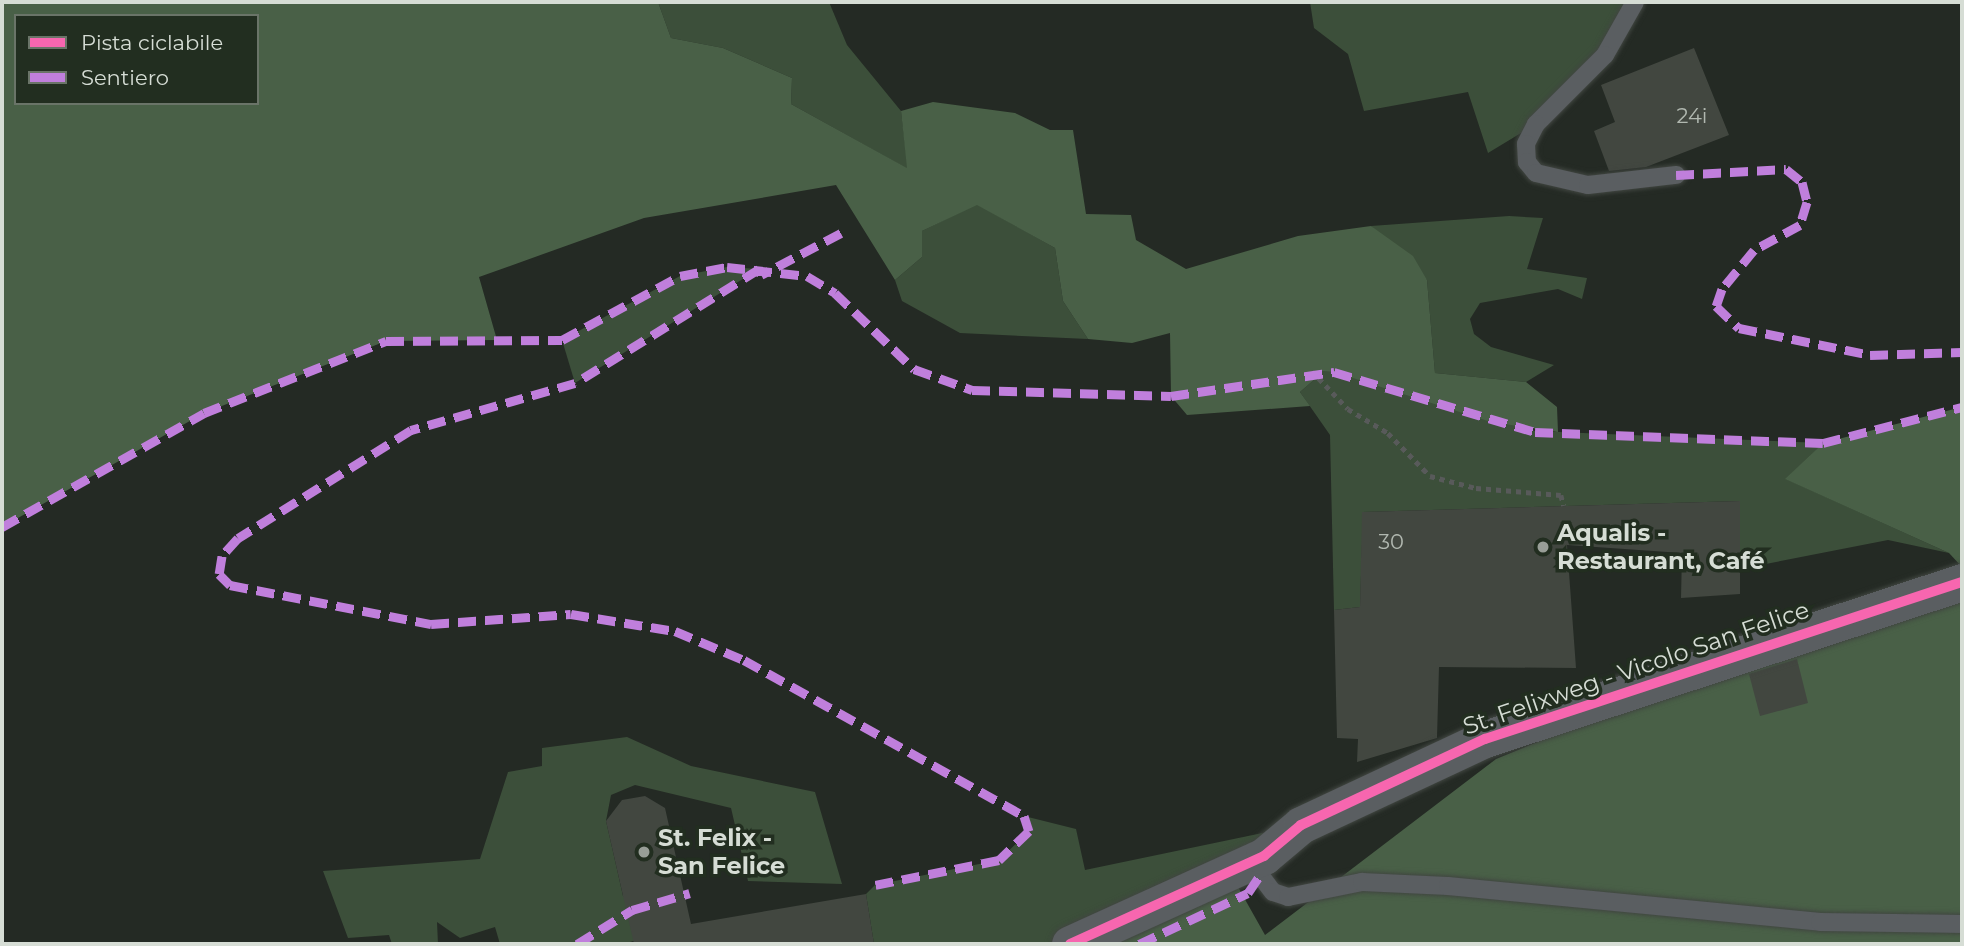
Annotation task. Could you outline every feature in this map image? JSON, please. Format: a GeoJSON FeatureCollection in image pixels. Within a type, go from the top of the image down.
{"type":"FeatureCollection","features":[{"type":"Feature","properties":{"kind":"street","name":"St. Felixweg - Vicolo San Felice"},"geometry":{"type":"LineString","coordinates":[[1070,944],[1264,856],[1301,825],[1485,739],[1962,582]]}},
{"type":"Feature","properties":{"kind":"lane"},"geometry":{"type":"LineString","coordinates":[[1635,2],[1605,55],[1536,124],[1526,144],[1527,162],[1535,173],[1588,186],[1676,175]]}},
{"type":"Feature","properties":{"kind":"lane"},"geometry":{"type":"LineString","coordinates":[[1264,856],[1260,875],[1273,892],[1288,897],[1362,882],[1423,885],[1820,922],[1962,923]]}},
{"type":"Feature","properties":{"kind":"path"},"geometry":{"type":"LineString","coordinates":[[1312,371],[1348,409],[1388,433],[1430,475],[1476,488],[1561,495],[1564,506]]}},
{"type":"Feature","properties":{"kind":"green space"},"geometry":{"type":"Polygon","coordinates":[[[2,2],[658,2],[671,38],[723,48],[792,78],[791,104],[907,168],[901,111],[933,102],[1015,113],[1050,130],[1073,130],[1086,214],[1131,215],[1136,240],[1186,269],[1298,236],[1371,226],[1413,256],[1427,280],[1435,373],[1526,382],[1557,407],[1558,432],[1491,422],[1334,372],[1312,371],[1315,379],[1300,392],[1310,406],[1187,415],[1171,396],[1170,333],[1132,343],[1088,339],[1063,301],[1055,248],[977,205],[922,231],[922,257],[895,280],[836,185],[644,218],[479,277],[497,340],[386,341],[204,413],[2,527],[2,2]]]}},
{"type":"Feature","properties":{"kind":"green space"},"geometry":{"type":"Polygon","coordinates":[[[658,2],[829,2],[847,45],[901,111],[908,169],[791,104],[792,78],[723,48],[671,38],[658,2]]]}},
{"type":"Feature","properties":{"kind":"green space"},"geometry":{"type":"Polygon","coordinates":[[[1310,2],[1635,2],[1605,55],[1536,124],[1488,153],[1468,92],[1364,111],[1348,54],[1314,28],[1310,2]]]}},
{"type":"Feature","properties":{"kind":"green space"},"geometry":{"type":"Polygon","coordinates":[[[977,204],[1055,248],[1063,301],[1088,339],[960,333],[902,301],[895,280],[922,257],[922,231],[977,204]]]}},
{"type":"Feature","properties":{"kind":"green space"},"geometry":{"type":"Polygon","coordinates":[[[1509,216],[1543,218],[1527,269],[1587,278],[1582,299],[1558,289],[1480,303],[1470,319],[1474,334],[1491,347],[1554,365],[1526,382],[1435,373],[1427,280],[1371,226],[1509,216]]]}},
{"type":"Feature","properties":{"kind":"green space"},"geometry":{"type":"Polygon","coordinates":[[[727,267],[759,269],[575,383],[562,340],[680,276],[727,267]]]}},
{"type":"Feature","properties":{"kind":"green space"},"geometry":{"type":"Polygon","coordinates":[[[1312,371],[1334,372],[1535,431],[1823,443],[1786,479],[1949,553],[1888,540],[1740,569],[1740,501],[1363,512],[1360,607],[1334,610],[1330,435],[1300,392],[1315,379],[1312,371]]]}},
{"type":"Feature","properties":{"kind":"green space"},"geometry":{"type":"Polygon","coordinates":[[[1962,407],[1962,567],[1949,553],[1785,479],[1823,443],[1962,407]]]}},
{"type":"Feature","properties":{"kind":"green space"},"geometry":{"type":"Polygon","coordinates":[[[1962,597],[1962,944],[1108,944],[1238,887],[1265,935],[1496,759],[1683,683],[1823,648],[1962,597]]]}},
{"type":"Feature","properties":{"kind":"green space"},"geometry":{"type":"Polygon","coordinates":[[[627,737],[691,766],[815,792],[842,884],[748,881],[731,808],[635,785],[611,795],[606,821],[623,896],[648,905],[654,935],[623,944],[500,944],[495,927],[460,938],[437,922],[438,944],[392,944],[389,935],[348,938],[323,871],[480,859],[508,772],[542,766],[542,748],[627,737]]]}},
{"type":"Feature","properties":{"kind":"green space"},"geometry":{"type":"Polygon","coordinates":[[[1024,816],[1076,829],[1085,870],[1301,825],[1070,944],[874,944],[866,894],[875,885],[999,860],[1029,831],[1024,816]]]}},
{"type":"Feature","properties":{"kind":"building"},"geometry":{"type":"Polygon","coordinates":[[[1694,48],[1729,135],[1646,167],[1609,171],[1594,131],[1615,122],[1601,85],[1694,48]]]}},
{"type":"Feature","properties":{"kind":"building"},"geometry":{"type":"Polygon","coordinates":[[[1740,501],[1740,594],[1681,598],[1682,553],[1567,545],[1576,668],[1439,667],[1437,738],[1357,762],[1358,739],[1337,738],[1334,610],[1360,607],[1362,512],[1740,501]]]}},
{"type":"Feature","properties":{"kind":"building"},"geometry":{"type":"Polygon","coordinates":[[[1797,659],[1808,703],[1760,716],[1749,674],[1797,659]]]}},
{"type":"Feature","properties":{"kind":"building"},"geometry":{"type":"Polygon","coordinates":[[[645,796],[665,808],[691,924],[866,894],[874,944],[634,944],[606,821],[622,800],[645,796]]]}},
{"type":"Feature","properties":{"kind":"marked path"},"geometry":{"type":"LineString","coordinates":[[1676,175],[1786,169],[1802,182],[1807,202],[1800,225],[1754,250],[1722,289],[1716,306],[1739,328],[1870,355],[1962,352]]}},
{"type":"Feature","properties":{"kind":"marked path"},"geometry":{"type":"LineString","coordinates":[[841,233],[761,275],[759,269],[575,383],[411,430],[238,538],[222,556],[219,574],[230,585],[431,624],[571,614],[675,631],[744,660],[1024,816],[1029,831],[999,860],[875,885]]}},
{"type":"Feature","properties":{"kind":"marked path"},"geometry":{"type":"LineString","coordinates":[[2,527],[204,413],[386,341],[562,340],[680,276],[727,267],[807,276],[835,293],[914,369],[972,390],[1171,396],[1334,372],[1535,432],[1823,443],[1962,407]]}},
{"type":"Feature","properties":{"kind":"marked path"},"geometry":{"type":"LineString","coordinates":[[1139,944],[1248,893],[1260,875]]}},
{"type":"Feature","properties":{"kind":"marked path"},"geometry":{"type":"LineString","coordinates":[[577,944],[632,910],[690,893]]}},
{"type":"Feature","properties":{"kind":"cycle path"},"geometry":{"type":"LineString","coordinates":[[1070,944],[1264,856],[1301,825],[1485,739],[1962,582]]}},
{"type":"Feature","properties":{"kind":"place","name":"Aqualis - Restaurant, Café"},"geometry":{"type":"Point","coordinates":[1543,547]}},
{"type":"Feature","properties":{"kind":"place","name":"St. Felix - San Felice"},"geometry":{"type":"Point","coordinates":[644,852]}}]}
